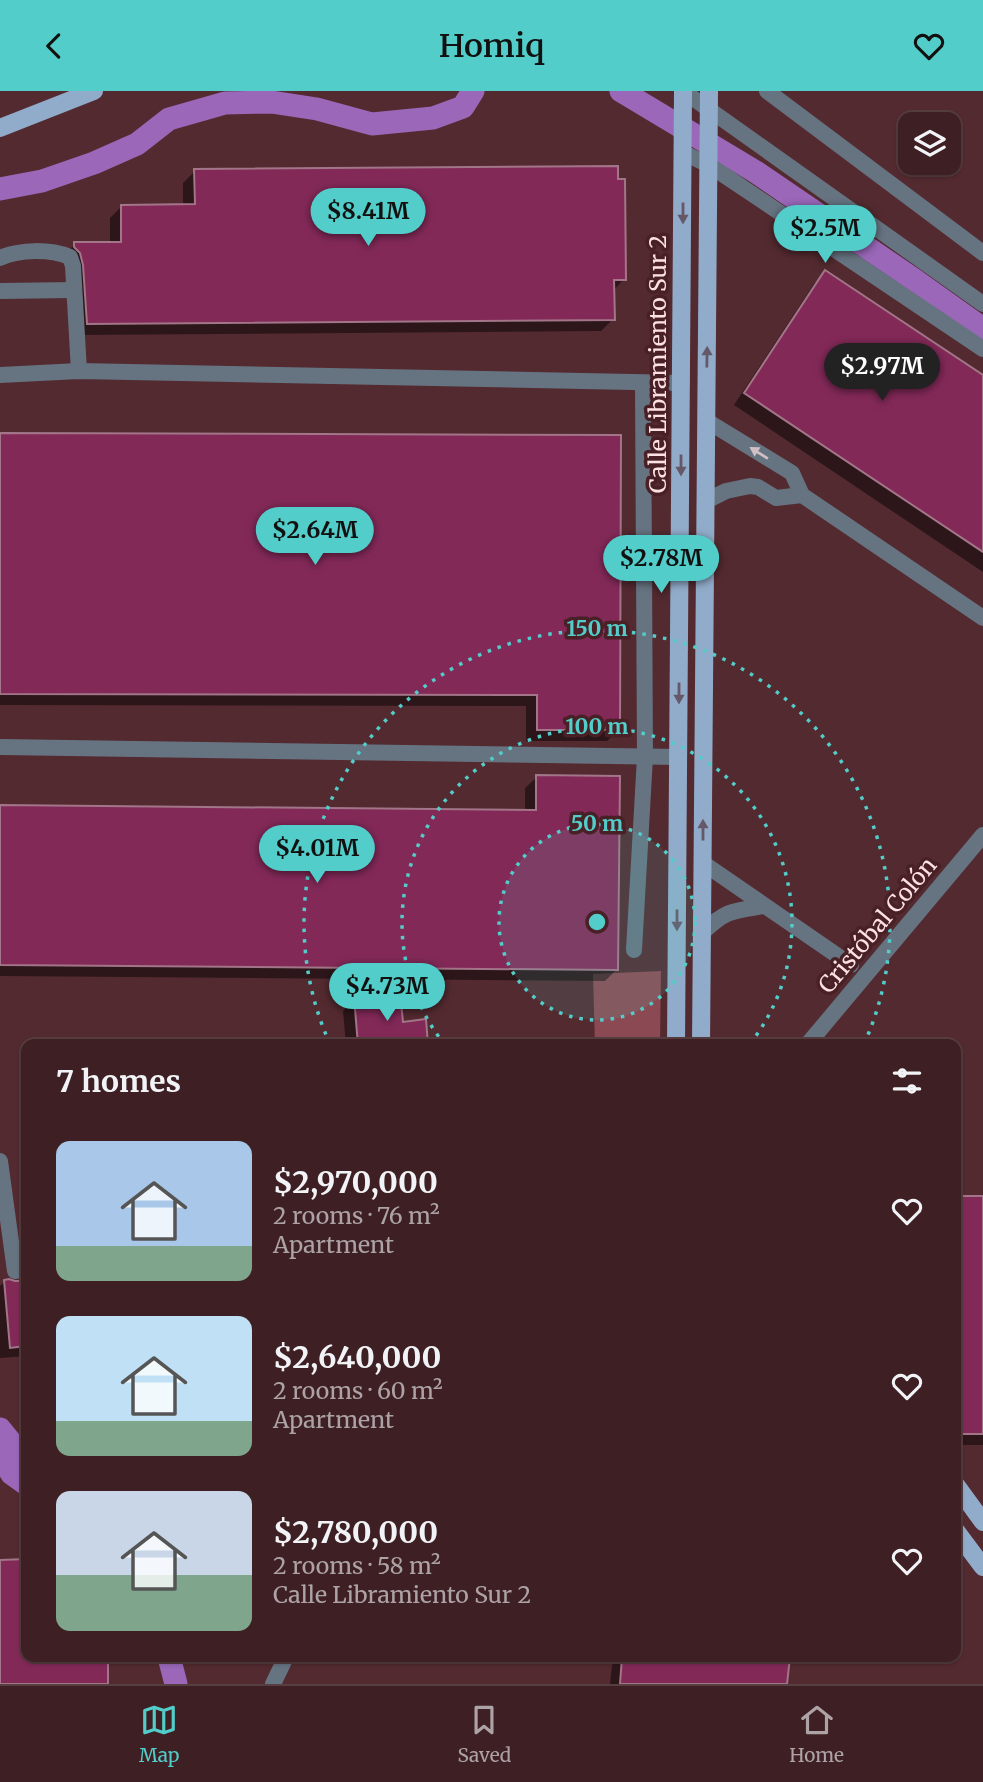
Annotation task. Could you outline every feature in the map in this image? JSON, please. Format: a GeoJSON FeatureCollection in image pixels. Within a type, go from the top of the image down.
{"type":"FeatureCollection","features":[{"type":"Feature","properties":{"kind":"main road"},"geometry":{"type":"LineString","coordinates":[[701,1039],[709,91]]}},
{"type":"Feature","properties":{"kind":"main road"},"geometry":{"type":"LineString","coordinates":[[0,128],[90,92]]}},
{"type":"Feature","properties":{"kind":"main road","name":"Calle Libramiento Sur 2"},"geometry":{"type":"LineString","coordinates":[[676,1039],[683,97]]}},
{"type":"Feature","properties":{"kind":"main road"},"geometry":{"type":"LineString","coordinates":[[682,383],[707,383]]}},
{"type":"Feature","properties":{"kind":"main road"},"geometry":{"type":"LineString","coordinates":[[681,420],[707,421]]}},
{"type":"Feature","properties":{"kind":"main road"},"geometry":{"type":"LineString","coordinates":[[679,757],[704,757]]}},
{"type":"Feature","properties":{"kind":"main road"},"geometry":{"type":"LineString","coordinates":[[677,983],[702,982]]}},
{"type":"Feature","properties":{"kind":"main road"},"geometry":{"type":"LineString","coordinates":[[961,1492],[983,1522]]}},
{"type":"Feature","properties":{"kind":"main road"},"geometry":{"type":"LineString","coordinates":[[961,1538],[983,1567]]}},
{"type":"Feature","properties":{"kind":"street"},"geometry":{"type":"LineString","coordinates":[[767,91],[983,253]]}},
{"type":"Feature","properties":{"kind":"street"},"geometry":{"type":"LineString","coordinates":[[683,97],[983,303]]}},
{"type":"Feature","properties":{"kind":"street"},"geometry":{"type":"LineString","coordinates":[[684,149],[709,160],[983,349]]}},
{"type":"Feature","properties":{"kind":"street"},"geometry":{"type":"LineString","coordinates":[[0,258],[12,253],[59,253],[70,257],[73,267],[79,371]]}},
{"type":"Feature","properties":{"kind":"street"},"geometry":{"type":"LineString","coordinates":[[0,291],[74,291]]}},
{"type":"Feature","properties":{"kind":"street"},"geometry":{"type":"LineString","coordinates":[[0,375],[79,371],[682,383]]}},
{"type":"Feature","properties":{"kind":"street"},"geometry":{"type":"LineString","coordinates":[[634,950],[645,757],[643,383]]}},
{"type":"Feature","properties":{"kind":"street"},"geometry":{"type":"LineString","coordinates":[[707,421],[792,473],[802,495],[983,618]]}},
{"type":"Feature","properties":{"kind":"street"},"geometry":{"type":"LineString","coordinates":[[706,501],[726,491],[750,486],[758,487],[776,498],[802,495]]}},
{"type":"Feature","properties":{"kind":"street"},"geometry":{"type":"LineString","coordinates":[[0,747],[679,757]]}},
{"type":"Feature","properties":{"kind":"street","name":"Cristóbal Colón"},"geometry":{"type":"LineString","coordinates":[[812,1039],[983,835]]}},
{"type":"Feature","properties":{"kind":"street"},"geometry":{"type":"LineString","coordinates":[[703,863],[851,965]]}},
{"type":"Feature","properties":{"kind":"street"},"geometry":{"type":"LineString","coordinates":[[702,933],[719,916],[764,906]]}},
{"type":"Feature","properties":{"kind":"street"},"geometry":{"type":"LineString","coordinates":[[0,1161],[15,1271],[21,1270]]}},
{"type":"Feature","properties":{"kind":"street"},"geometry":{"type":"LineString","coordinates":[[273,1684],[284,1662]]}},
{"type":"Feature","properties":{"kind":"shaded area"},"geometry":{"type":"Polygon","coordinates":[[[661,971],[660,1039],[595,1039],[593,974],[661,971]]]}},
{"type":"Feature","properties":{"kind":"building"},"geometry":{"type":"Polygon","coordinates":[[[618,166],[618,179],[625,179],[626,280],[614,280],[615,320],[87,324],[83,265],[74,242],[121,242],[121,205],[195,204],[194,169],[618,166]]]}},
{"type":"Feature","properties":{"kind":"building"},"geometry":{"type":"Polygon","coordinates":[[[825,270],[983,375],[983,552],[744,393],[825,270]]]}},
{"type":"Feature","properties":{"kind":"building"},"geometry":{"type":"Polygon","coordinates":[[[0,433],[621,435],[620,730],[537,730],[537,695],[0,694],[0,433]]]}},
{"type":"Feature","properties":{"kind":"building"},"geometry":{"type":"Polygon","coordinates":[[[536,775],[620,776],[618,970],[0,965],[0,805],[536,810],[536,775]]]}},
{"type":"Feature","properties":{"kind":"building"},"geometry":{"type":"Polygon","coordinates":[[[400,993],[403,1022],[426,1019],[428,1039],[358,1039],[354,997],[400,993]]]}},
{"type":"Feature","properties":{"kind":"building"},"geometry":{"type":"Polygon","coordinates":[[[961,1196],[983,1196],[983,1434],[961,1434],[961,1196]]]}},
{"type":"Feature","properties":{"kind":"building"},"geometry":{"type":"Polygon","coordinates":[[[4,1280],[21,1281],[21,1347],[10,1348],[4,1280]]]}},
{"type":"Feature","properties":{"kind":"building"},"geometry":{"type":"Polygon","coordinates":[[[21,1559],[21,1662],[108,1662],[108,1684],[0,1684],[0,1560],[21,1559]]]}},
{"type":"Feature","properties":{"kind":"building"},"geometry":{"type":"Polygon","coordinates":[[[622,1662],[789,1662],[787,1684],[620,1684],[622,1662]]]}},
{"type":"Feature","properties":{"kind":"waterway"},"geometry":{"type":"LineString","coordinates":[[0,189],[42,181],[94,163],[137,144],[169,119],[225,103],[271,102],[317,109],[372,124],[433,118],[463,107],[473,91]]}},
{"type":"Feature","properties":{"kind":"waterway"},"geometry":{"type":"LineString","coordinates":[[621,91],[756,172],[983,329]]}},
{"type":"Feature","properties":{"kind":"waterway"},"geometry":{"type":"LineString","coordinates":[[0,1429],[21,1455]]}},
{"type":"Feature","properties":{"kind":"waterway"},"geometry":{"type":"LineString","coordinates":[[0,1455],[12,1474],[21,1480]]}},
{"type":"Feature","properties":{"kind":"waterway"},"geometry":{"type":"LineString","coordinates":[[170,1662],[176,1684]]}}]}
